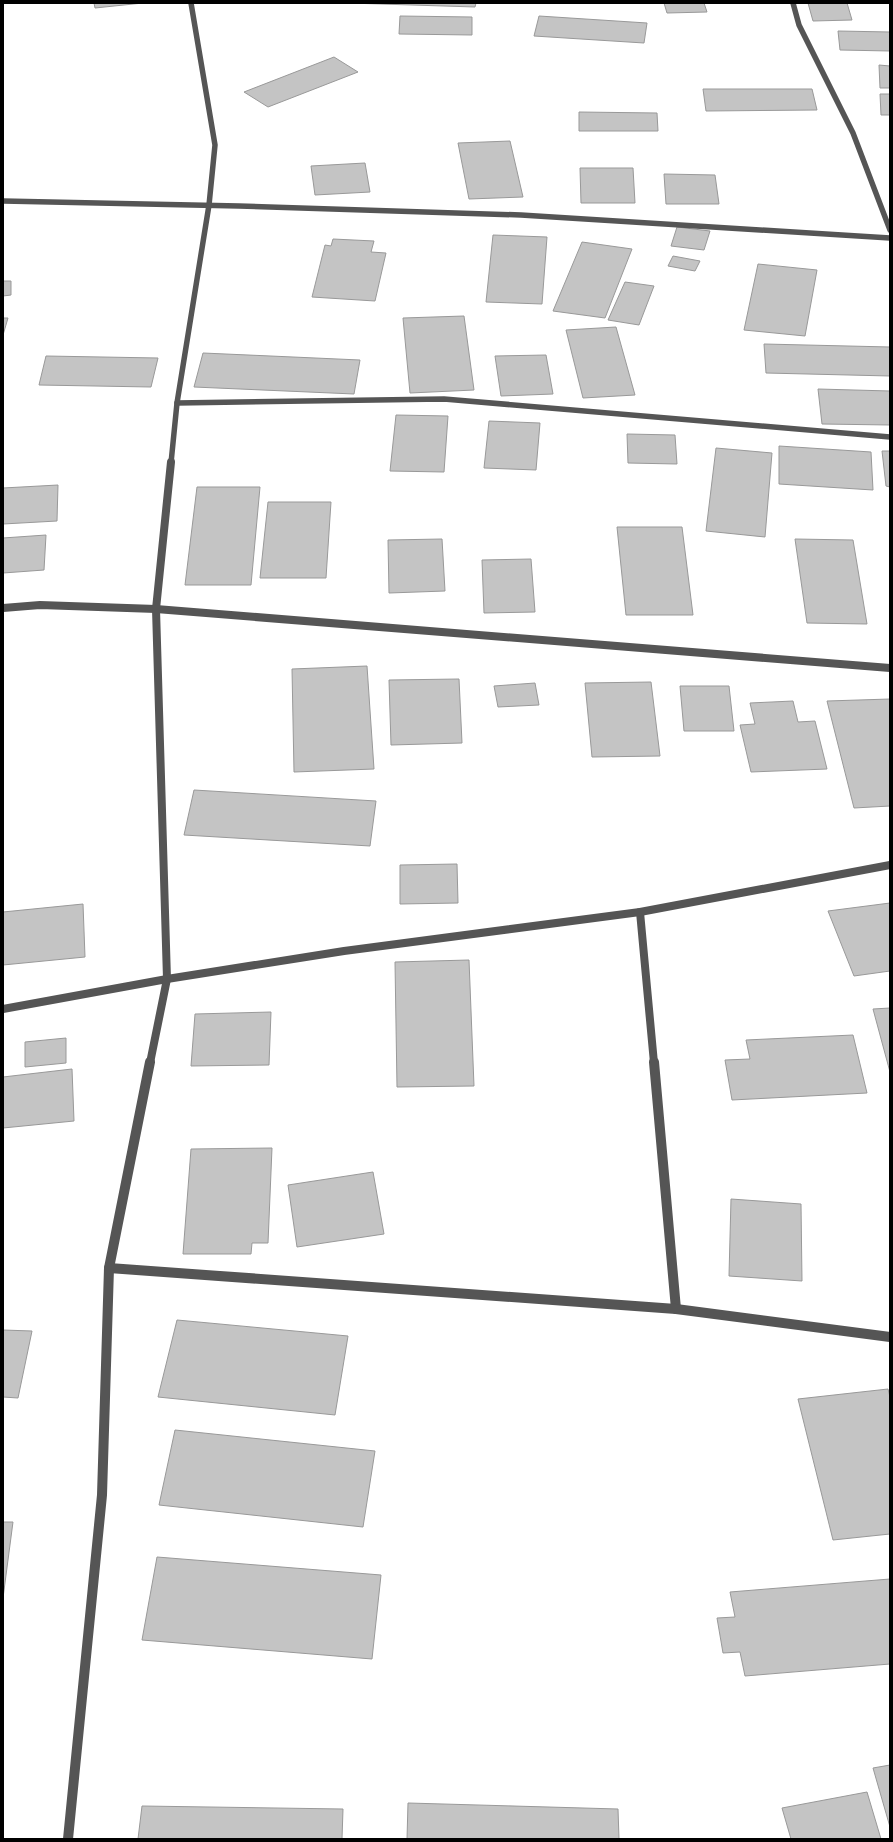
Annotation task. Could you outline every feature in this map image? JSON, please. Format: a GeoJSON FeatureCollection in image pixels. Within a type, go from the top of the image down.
{"type":"FeatureCollection","features":[{"type":"Feature","properties":{"kind":"street"},"geometry":{"type":"LineString","coordinates":[[68,1839],[102,1495],[109,1268],[168,979],[156,609],[178,403],[209,205],[215,145],[191,3]]}},
{"type":"Feature","properties":{"kind":"street"},"geometry":{"type":"LineString","coordinates":[[793,3],[800,25],[853,133],[890,230]]}},
{"type":"Feature","properties":{"kind":"street"},"geometry":{"type":"LineString","coordinates":[[3,201],[209,205],[521,215],[890,238]]}},
{"type":"Feature","properties":{"kind":"street"},"geometry":{"type":"LineString","coordinates":[[178,403],[444,399],[890,437]]}},
{"type":"Feature","properties":{"kind":"street"},"geometry":{"type":"LineString","coordinates":[[3,608],[40,605],[156,609],[890,668]]}},
{"type":"Feature","properties":{"kind":"street"},"geometry":{"type":"LineString","coordinates":[[3,1009],[168,979],[344,951],[640,912],[890,865]]}},
{"type":"Feature","properties":{"kind":"street"},"geometry":{"type":"LineString","coordinates":[[640,912],[676,1309]]}},
{"type":"Feature","properties":{"kind":"street"},"geometry":{"type":"LineString","coordinates":[[109,1268],[676,1309],[890,1337]]}},
{"type":"Feature","properties":{"kind":"building"},"geometry":{"type":"Polygon","coordinates":[[[94,3],[143,3],[95,8],[94,3]]]}},
{"type":"Feature","properties":{"kind":"building"},"geometry":{"type":"Polygon","coordinates":[[[349,3],[476,3],[475,7],[349,3]]]}},
{"type":"Feature","properties":{"kind":"building"},"geometry":{"type":"Polygon","coordinates":[[[664,3],[704,3],[707,12],[667,13],[664,3]]]}},
{"type":"Feature","properties":{"kind":"building"},"geometry":{"type":"Polygon","coordinates":[[[808,3],[847,3],[852,20],[813,21],[808,3]]]}},
{"type":"Feature","properties":{"kind":"building"},"geometry":{"type":"Polygon","coordinates":[[[400,16],[472,17],[472,35],[399,34],[400,16]]]}},
{"type":"Feature","properties":{"kind":"building"},"geometry":{"type":"Polygon","coordinates":[[[539,16],[647,23],[644,43],[534,36],[539,16]]]}},
{"type":"Feature","properties":{"kind":"building"},"geometry":{"type":"Polygon","coordinates":[[[838,31],[890,32],[890,51],[840,50],[838,31]]]}},
{"type":"Feature","properties":{"kind":"building"},"geometry":{"type":"Polygon","coordinates":[[[334,57],[358,72],[268,107],[244,92],[334,57]]]}},
{"type":"Feature","properties":{"kind":"building"},"geometry":{"type":"Polygon","coordinates":[[[879,65],[890,66],[890,88],[880,88],[879,65]]]}},
{"type":"Feature","properties":{"kind":"building"},"geometry":{"type":"Polygon","coordinates":[[[703,89],[812,89],[817,110],[706,111],[703,89]]]}},
{"type":"Feature","properties":{"kind":"building"},"geometry":{"type":"Polygon","coordinates":[[[880,94],[890,94],[890,115],[881,115],[880,94]]]}},
{"type":"Feature","properties":{"kind":"building"},"geometry":{"type":"Polygon","coordinates":[[[579,112],[657,113],[658,131],[579,131],[579,112]]]}},
{"type":"Feature","properties":{"kind":"building"},"geometry":{"type":"Polygon","coordinates":[[[510,141],[523,197],[469,199],[458,143],[510,141]]]}},
{"type":"Feature","properties":{"kind":"building"},"geometry":{"type":"Polygon","coordinates":[[[365,163],[370,192],[315,195],[311,166],[365,163]]]}},
{"type":"Feature","properties":{"kind":"building"},"geometry":{"type":"Polygon","coordinates":[[[580,168],[633,168],[635,203],[581,203],[580,168]]]}},
{"type":"Feature","properties":{"kind":"building"},"geometry":{"type":"Polygon","coordinates":[[[664,174],[715,175],[719,204],[666,204],[664,174]]]}},
{"type":"Feature","properties":{"kind":"building"},"geometry":{"type":"Polygon","coordinates":[[[677,227],[710,231],[704,250],[671,246],[677,227]]]}},
{"type":"Feature","properties":{"kind":"building"},"geometry":{"type":"Polygon","coordinates":[[[493,235],[547,237],[542,304],[486,302],[493,235]]]}},
{"type":"Feature","properties":{"kind":"building"},"geometry":{"type":"Polygon","coordinates":[[[333,239],[374,241],[371,252],[386,253],[375,301],[312,297],[325,245],[331,246],[333,239]]]}},
{"type":"Feature","properties":{"kind":"building"},"geometry":{"type":"Polygon","coordinates":[[[582,242],[632,249],[605,318],[553,311],[582,242]]]}},
{"type":"Feature","properties":{"kind":"building"},"geometry":{"type":"Polygon","coordinates":[[[673,256],[700,261],[695,271],[668,266],[673,256]]]}},
{"type":"Feature","properties":{"kind":"building"},"geometry":{"type":"Polygon","coordinates":[[[758,264],[817,270],[805,336],[744,330],[758,264]]]}},
{"type":"Feature","properties":{"kind":"building"},"geometry":{"type":"Polygon","coordinates":[[[3,281],[11,281],[11,295],[3,296],[3,281]]]}},
{"type":"Feature","properties":{"kind":"building"},"geometry":{"type":"Polygon","coordinates":[[[625,282],[654,286],[639,325],[608,320],[625,282]]]}},
{"type":"Feature","properties":{"kind":"building"},"geometry":{"type":"Polygon","coordinates":[[[464,316],[474,390],[410,393],[403,318],[464,316]]]}},
{"type":"Feature","properties":{"kind":"building"},"geometry":{"type":"Polygon","coordinates":[[[3,318],[8,318],[3,335],[3,318]]]}},
{"type":"Feature","properties":{"kind":"building"},"geometry":{"type":"Polygon","coordinates":[[[616,327],[635,395],[583,398],[566,330],[616,327]]]}},
{"type":"Feature","properties":{"kind":"building"},"geometry":{"type":"Polygon","coordinates":[[[764,344],[890,347],[890,376],[766,373],[764,344]]]}},
{"type":"Feature","properties":{"kind":"building"},"geometry":{"type":"Polygon","coordinates":[[[203,353],[360,360],[354,394],[194,387],[203,353]]]}},
{"type":"Feature","properties":{"kind":"building"},"geometry":{"type":"Polygon","coordinates":[[[546,355],[553,394],[501,396],[495,356],[546,355]]]}},
{"type":"Feature","properties":{"kind":"building"},"geometry":{"type":"Polygon","coordinates":[[[46,356],[158,358],[151,387],[39,385],[46,356]]]}},
{"type":"Feature","properties":{"kind":"building"},"geometry":{"type":"Polygon","coordinates":[[[818,389],[890,391],[890,425],[822,424],[818,389]]]}},
{"type":"Feature","properties":{"kind":"building"},"geometry":{"type":"Polygon","coordinates":[[[396,415],[448,416],[444,472],[390,471],[396,415]]]}},
{"type":"Feature","properties":{"kind":"building"},"geometry":{"type":"Polygon","coordinates":[[[489,421],[540,423],[536,470],[484,468],[489,421]]]}},
{"type":"Feature","properties":{"kind":"building"},"geometry":{"type":"Polygon","coordinates":[[[627,434],[675,435],[677,464],[628,463],[627,434]]]}},
{"type":"Feature","properties":{"kind":"building"},"geometry":{"type":"Polygon","coordinates":[[[779,446],[871,452],[873,490],[779,484],[779,446]]]}},
{"type":"Feature","properties":{"kind":"building"},"geometry":{"type":"Polygon","coordinates":[[[716,448],[772,453],[765,537],[706,531],[716,448]]]}},
{"type":"Feature","properties":{"kind":"building"},"geometry":{"type":"Polygon","coordinates":[[[882,451],[890,451],[890,487],[886,486],[882,451]]]}},
{"type":"Feature","properties":{"kind":"building"},"geometry":{"type":"Polygon","coordinates":[[[58,485],[57,521],[3,524],[3,488],[58,485]]]}},
{"type":"Feature","properties":{"kind":"building"},"geometry":{"type":"Polygon","coordinates":[[[197,487],[260,487],[251,585],[185,585],[197,487]]]}},
{"type":"Feature","properties":{"kind":"building"},"geometry":{"type":"Polygon","coordinates":[[[268,502],[331,502],[326,578],[260,578],[268,502]]]}},
{"type":"Feature","properties":{"kind":"building"},"geometry":{"type":"Polygon","coordinates":[[[617,527],[682,527],[693,615],[626,615],[617,527]]]}},
{"type":"Feature","properties":{"kind":"building"},"geometry":{"type":"Polygon","coordinates":[[[46,535],[44,570],[3,573],[3,538],[46,535]]]}},
{"type":"Feature","properties":{"kind":"building"},"geometry":{"type":"Polygon","coordinates":[[[442,539],[445,591],[389,593],[388,540],[442,539]]]}},
{"type":"Feature","properties":{"kind":"building"},"geometry":{"type":"Polygon","coordinates":[[[795,539],[853,540],[867,624],[807,623],[795,539]]]}},
{"type":"Feature","properties":{"kind":"building"},"geometry":{"type":"Polygon","coordinates":[[[531,559],[535,612],[484,613],[482,560],[531,559]]]}},
{"type":"Feature","properties":{"kind":"building"},"geometry":{"type":"Polygon","coordinates":[[[367,666],[374,769],[294,772],[292,669],[367,666]]]}},
{"type":"Feature","properties":{"kind":"building"},"geometry":{"type":"Polygon","coordinates":[[[459,679],[462,743],[391,745],[389,680],[459,679]]]}},
{"type":"Feature","properties":{"kind":"building"},"geometry":{"type":"Polygon","coordinates":[[[651,682],[660,756],[592,757],[585,683],[651,682]]]}},
{"type":"Feature","properties":{"kind":"building"},"geometry":{"type":"Polygon","coordinates":[[[535,683],[539,705],[498,707],[494,686],[535,683]]]}},
{"type":"Feature","properties":{"kind":"building"},"geometry":{"type":"Polygon","coordinates":[[[680,686],[729,686],[734,731],[684,731],[680,686]]]}},
{"type":"Feature","properties":{"kind":"building"},"geometry":{"type":"Polygon","coordinates":[[[890,699],[890,806],[854,808],[827,701],[890,699]]]}},
{"type":"Feature","properties":{"kind":"building"},"geometry":{"type":"Polygon","coordinates":[[[793,701],[798,722],[815,721],[827,769],[751,772],[740,725],[755,724],[750,703],[793,701]]]}},
{"type":"Feature","properties":{"kind":"building"},"geometry":{"type":"Polygon","coordinates":[[[194,790],[376,801],[370,846],[184,835],[194,790]]]}},
{"type":"Feature","properties":{"kind":"building"},"geometry":{"type":"Polygon","coordinates":[[[457,864],[458,903],[400,904],[400,865],[457,864]]]}},
{"type":"Feature","properties":{"kind":"building"},"geometry":{"type":"Polygon","coordinates":[[[890,903],[890,971],[854,976],[828,911],[890,903]]]}},
{"type":"Feature","properties":{"kind":"building"},"geometry":{"type":"Polygon","coordinates":[[[83,904],[85,957],[3,965],[3,912],[83,904]]]}},
{"type":"Feature","properties":{"kind":"building"},"geometry":{"type":"Polygon","coordinates":[[[469,960],[474,1086],[397,1087],[395,962],[469,960]]]}},
{"type":"Feature","properties":{"kind":"building"},"geometry":{"type":"Polygon","coordinates":[[[890,1008],[890,1072],[873,1009],[890,1008]]]}},
{"type":"Feature","properties":{"kind":"building"},"geometry":{"type":"Polygon","coordinates":[[[271,1012],[269,1065],[191,1066],[195,1014],[271,1012]]]}},
{"type":"Feature","properties":{"kind":"building"},"geometry":{"type":"Polygon","coordinates":[[[853,1035],[867,1093],[732,1100],[725,1060],[750,1059],[746,1040],[853,1035]]]}},
{"type":"Feature","properties":{"kind":"building"},"geometry":{"type":"Polygon","coordinates":[[[66,1038],[66,1063],[25,1067],[25,1042],[66,1038]]]}},
{"type":"Feature","properties":{"kind":"building"},"geometry":{"type":"Polygon","coordinates":[[[72,1069],[74,1121],[3,1128],[3,1077],[72,1069]]]}},
{"type":"Feature","properties":{"kind":"building"},"geometry":{"type":"Polygon","coordinates":[[[272,1148],[268,1243],[252,1243],[251,1254],[183,1254],[191,1149],[272,1148]]]}},
{"type":"Feature","properties":{"kind":"building"},"geometry":{"type":"Polygon","coordinates":[[[373,1172],[384,1234],[297,1247],[288,1185],[373,1172]]]}},
{"type":"Feature","properties":{"kind":"building"},"geometry":{"type":"Polygon","coordinates":[[[731,1199],[801,1204],[802,1281],[729,1276],[731,1199]]]}},
{"type":"Feature","properties":{"kind":"building"},"geometry":{"type":"Polygon","coordinates":[[[177,1320],[348,1336],[335,1415],[158,1397],[177,1320]]]}},
{"type":"Feature","properties":{"kind":"building"},"geometry":{"type":"Polygon","coordinates":[[[3,1330],[32,1331],[18,1398],[3,1397],[3,1330]]]}},
{"type":"Feature","properties":{"kind":"building"},"geometry":{"type":"Polygon","coordinates":[[[888,1389],[890,1397],[890,1534],[833,1540],[798,1399],[888,1389]]]}},
{"type":"Feature","properties":{"kind":"building"},"geometry":{"type":"Polygon","coordinates":[[[175,1430],[375,1451],[363,1527],[159,1505],[175,1430]]]}},
{"type":"Feature","properties":{"kind":"building"},"geometry":{"type":"Polygon","coordinates":[[[3,1522],[13,1522],[3,1598],[3,1522]]]}},
{"type":"Feature","properties":{"kind":"building"},"geometry":{"type":"Polygon","coordinates":[[[157,1557],[381,1575],[372,1659],[142,1640],[157,1557]]]}},
{"type":"Feature","properties":{"kind":"building"},"geometry":{"type":"Polygon","coordinates":[[[890,1579],[890,1664],[745,1676],[740,1652],[723,1653],[717,1618],[735,1617],[730,1592],[890,1579]]]}},
{"type":"Feature","properties":{"kind":"building"},"geometry":{"type":"Polygon","coordinates":[[[890,1765],[890,1827],[873,1768],[890,1765]]]}},
{"type":"Feature","properties":{"kind":"building"},"geometry":{"type":"Polygon","coordinates":[[[867,1792],[881,1839],[791,1839],[782,1808],[867,1792]]]}},
{"type":"Feature","properties":{"kind":"building"},"geometry":{"type":"Polygon","coordinates":[[[408,1803],[618,1809],[619,1839],[407,1839],[408,1803]]]}},
{"type":"Feature","properties":{"kind":"building"},"geometry":{"type":"Polygon","coordinates":[[[142,1806],[343,1809],[342,1839],[138,1839],[142,1806]]]}}]}
